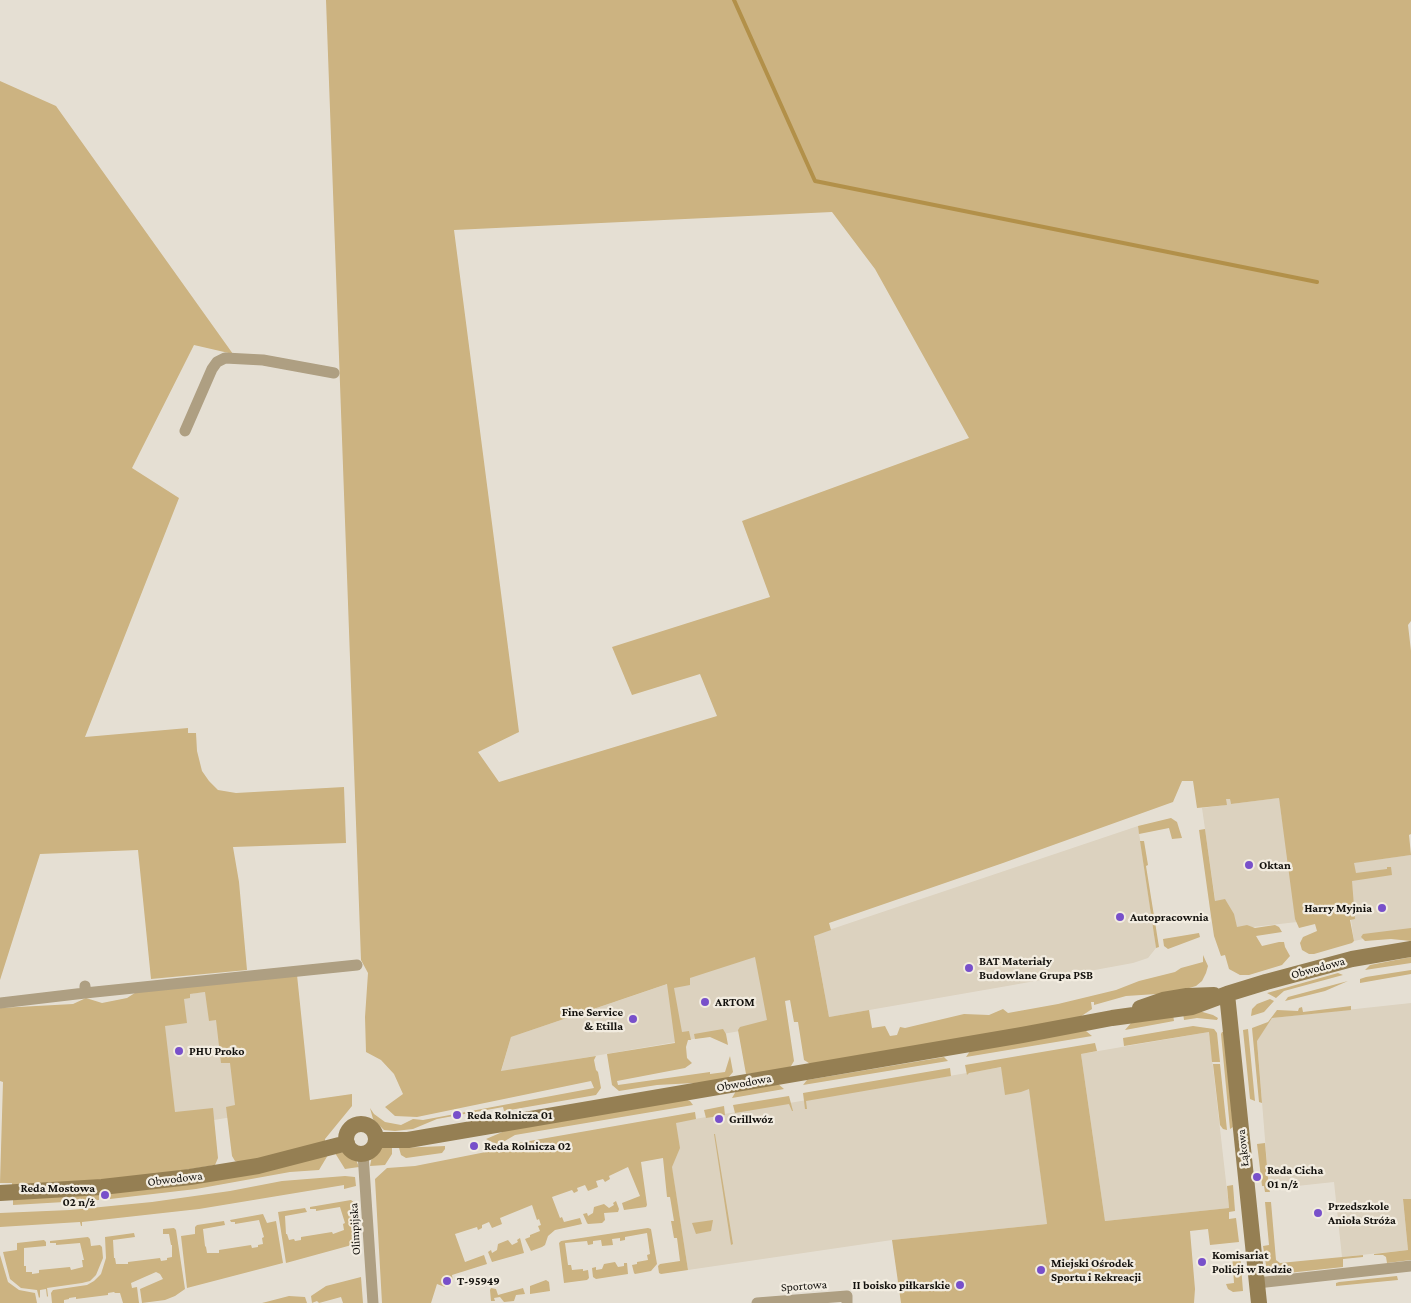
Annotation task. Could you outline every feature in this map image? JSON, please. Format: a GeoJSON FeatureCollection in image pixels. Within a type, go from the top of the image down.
{"type":"FeatureCollection","features":[{"type":"Feature","properties":{"kind":"main road","name":"Obwodowa"},"geometry":{"type":"LineString","coordinates":[[376,1140],[408,1140],[1112,1018],[1168,1012],[1192,1007],[1227,994],[1352,959],[1411,949]]}},
{"type":"Feature","properties":{"kind":"main road","name":"Łąkowa"},"geometry":{"type":"LineString","coordinates":[[1227,994],[1260,1303]]}},
{"type":"Feature","properties":{"kind":"main road"},"geometry":{"type":"LineString","coordinates":[[361,1124],[370,1127],[376,1140],[372,1149],[363,1154],[353,1152],[346,1139],[349,1130],[361,1124]]}},
{"type":"Feature","properties":{"kind":"main road","name":"Obwodowa"},"geometry":{"type":"LineString","coordinates":[[0,1193],[94,1188],[190,1177],[258,1166],[347,1143]]}},
{"type":"Feature","properties":{"kind":"street"},"geometry":{"type":"LineString","coordinates":[[184,431],[212,369],[217,362],[226,358],[263,360],[334,373]]}},
{"type":"Feature","properties":{"kind":"street"},"geometry":{"type":"LineString","coordinates":[[0,1003],[85,989],[358,964]]}},
{"type":"Feature","properties":{"kind":"street","name":"Olimpijska"},"geometry":{"type":"LineString","coordinates":[[363,1154],[373,1303]]}},
{"type":"Feature","properties":{"kind":"street"},"geometry":{"type":"LineString","coordinates":[[1258,1283],[1411,1266]]}},
{"type":"Feature","properties":{"kind":"street","name":"Sportowa"},"geometry":{"type":"LineString","coordinates":[[757,1303],[847,1296],[847,1303]]}},
{"type":"Feature","properties":{"kind":"shaded area"},"geometry":{"type":"Polygon","coordinates":[[[326,0],[1411,0],[1411,621],[1408,625],[1411,651],[1411,834],[1409,835],[1411,855],[1354,863],[1356,873],[1391,867],[1392,875],[1352,881],[1355,919],[1350,920],[1354,941],[1352,943],[1314,954],[1309,954],[1302,950],[1300,943],[1303,937],[1317,931],[1315,924],[1299,928],[1295,919],[1279,798],[1231,804],[1230,799],[1226,799],[1227,805],[1197,808],[1193,781],[1182,781],[1173,802],[829,923],[831,930],[814,936],[829,1017],[869,1010],[872,1028],[885,1026],[890,1036],[897,1035],[900,1027],[905,1028],[964,1014],[989,1015],[1003,1009],[1008,1013],[1058,1004],[1116,990],[1139,981],[1175,972],[1181,968],[1203,962],[1203,955],[1208,966],[1202,981],[1196,986],[1172,993],[1126,996],[1094,1005],[1094,1002],[1091,1002],[1092,1009],[1077,1019],[812,1065],[804,1060],[798,1022],[794,1022],[790,1000],[785,1001],[794,1061],[788,1069],[746,1074],[738,1030],[740,1027],[767,1020],[755,957],[690,978],[690,985],[674,988],[682,1032],[689,1031],[691,1040],[688,1040],[686,1047],[687,1058],[692,1063],[685,1068],[617,1081],[618,1085],[710,1072],[710,1074],[725,1072],[730,1056],[733,1072],[727,1079],[713,1082],[657,1085],[619,1091],[612,1085],[607,1054],[675,1043],[667,984],[511,1037],[501,1071],[596,1056],[594,1060],[601,1088],[596,1095],[504,1111],[503,1107],[437,1119],[413,1129],[395,1131],[384,1130],[373,1119],[370,1108],[374,1114],[385,1122],[401,1125],[413,1119],[423,1120],[594,1088],[591,1081],[417,1117],[395,1116],[385,1107],[403,1094],[394,1074],[381,1060],[366,1052],[365,1017],[368,973],[361,960],[326,0]],[[832,212],[454,230],[519,732],[478,752],[499,782],[717,716],[700,674],[632,695],[612,647],[770,597],[742,521],[969,438],[875,269],[832,212]]]}},
{"type":"Feature","properties":{"kind":"shaded area"},"geometry":{"type":"Polygon","coordinates":[[[0,81],[56,106],[233,354],[194,345],[132,468],[179,498],[85,737],[188,728],[188,733],[196,733],[197,751],[202,771],[218,790],[236,793],[344,787],[346,843],[233,847],[239,882],[247,970],[151,979],[138,850],[40,854],[0,980],[0,81]]]}},
{"type":"Feature","properties":{"kind":"shaded area","name":"Oktan"},"geometry":{"type":"Polygon","coordinates":[[[1279,798],[1297,922],[1253,927],[1220,934],[1202,808],[1226,805],[1226,799],[1230,799],[1231,804],[1279,798]]]}},
{"type":"Feature","properties":{"kind":"shaded area"},"geometry":{"type":"Polygon","coordinates":[[[1171,818],[1177,822],[1182,838],[1172,839],[1169,828],[1139,834],[1138,826],[1171,818]]]}},
{"type":"Feature","properties":{"kind":"shaded area"},"geometry":{"type":"Polygon","coordinates":[[[1138,826],[1156,948],[1148,958],[1133,963],[829,1017],[814,935],[1138,826]]]}},
{"type":"Feature","properties":{"kind":"shaded area"},"geometry":{"type":"Polygon","coordinates":[[[1205,829],[1215,901],[1225,899],[1234,914],[1237,927],[1247,925],[1255,928],[1275,925],[1279,927],[1282,932],[1256,936],[1262,946],[1284,942],[1290,956],[1282,965],[1249,975],[1240,975],[1229,969],[1225,955],[1221,956],[1214,936],[1199,830],[1205,829]]]}},
{"type":"Feature","properties":{"kind":"shaded area"},"geometry":{"type":"Polygon","coordinates":[[[1140,841],[1144,841],[1148,865],[1146,866],[1159,947],[1156,948],[1140,841]]]}},
{"type":"Feature","properties":{"kind":"shaded area"},"geometry":{"type":"Polygon","coordinates":[[[1411,855],[1411,929],[1354,941],[1343,864],[1411,855]]]}},
{"type":"Feature","properties":{"kind":"shaded area"},"geometry":{"type":"Polygon","coordinates":[[[1411,928],[1411,941],[1391,939],[1365,941],[1361,937],[1363,934],[1411,928]]]}},
{"type":"Feature","properties":{"kind":"shaded area"},"geometry":{"type":"Polygon","coordinates":[[[1199,933],[1200,937],[1168,949],[1164,946],[1163,939],[1199,933]]]}},
{"type":"Feature","properties":{"kind":"shaded area"},"geometry":{"type":"Polygon","coordinates":[[[762,952],[775,1025],[501,1072],[511,1037],[762,952]]]}},
{"type":"Feature","properties":{"kind":"shaded area"},"geometry":{"type":"Polygon","coordinates":[[[1411,957],[1411,963],[1365,970],[1370,965],[1411,957]]]}},
{"type":"Feature","properties":{"kind":"shaded area"},"geometry":{"type":"Polygon","coordinates":[[[1411,970],[1411,974],[1360,983],[1360,979],[1366,977],[1411,970]]]}},
{"type":"Feature","properties":{"kind":"shaded area"},"geometry":{"type":"Polygon","coordinates":[[[1338,973],[1343,975],[1284,991],[1276,998],[1267,993],[1338,973]]]}},
{"type":"Feature","properties":{"kind":"shaded area"},"geometry":{"type":"Polygon","coordinates":[[[297,975],[310,1100],[352,1094],[352,1106],[325,1139],[325,1143],[242,1163],[235,1161],[232,1156],[226,1107],[235,1105],[230,1063],[221,1063],[216,1020],[209,1021],[205,992],[190,994],[190,998],[184,999],[187,1023],[165,1026],[175,1112],[213,1108],[218,1158],[215,1165],[143,1177],[12,1187],[12,1183],[0,1183],[3,1082],[0,1081],[0,1008],[73,1004],[86,998],[102,1003],[127,998],[138,991],[297,975]]]}},
{"type":"Feature","properties":{"kind":"shaded area"},"geometry":{"type":"Polygon","coordinates":[[[1348,981],[1325,991],[1285,1001],[1288,997],[1348,981]]]}},
{"type":"Feature","properties":{"kind":"shaded area"},"geometry":{"type":"Polygon","coordinates":[[[249,987],[262,1112],[166,1128],[153,998],[249,987]]]}},
{"type":"Feature","properties":{"kind":"shaded area"},"geometry":{"type":"Polygon","coordinates":[[[1270,999],[1274,1001],[1264,1012],[1251,1016],[1252,1009],[1257,1004],[1270,999]]]}},
{"type":"Feature","properties":{"kind":"shaded area"},"geometry":{"type":"Polygon","coordinates":[[[1411,1003],[1411,1199],[1403,1200],[1408,1250],[1342,1257],[1334,1182],[1269,1189],[1257,1040],[1272,1018],[1411,1003]]]}},
{"type":"Feature","properties":{"kind":"shaded area"},"geometry":{"type":"Polygon","coordinates":[[[1351,1006],[1351,1010],[1272,1018],[1257,1041],[1262,1103],[1259,1102],[1252,1028],[1268,1022],[1277,1010],[1298,1011],[1302,1007],[1303,1012],[1351,1006]]]}},
{"type":"Feature","properties":{"kind":"shaded area"},"geometry":{"type":"Polygon","coordinates":[[[1199,1011],[1218,1018],[1217,1020],[1197,1018],[1184,1020],[1183,1013],[1199,1011]]]}},
{"type":"Feature","properties":{"kind":"shaded area"},"geometry":{"type":"Polygon","coordinates":[[[1173,1015],[1174,1021],[1125,1030],[1131,1023],[1173,1015]]]}},
{"type":"Feature","properties":{"kind":"shaded area"},"geometry":{"type":"Polygon","coordinates":[[[1193,1026],[1214,1029],[1217,1033],[1220,1062],[1212,1062],[1209,1032],[1124,1046],[1123,1038],[1193,1026]]]}},
{"type":"Feature","properties":{"kind":"shaded area"},"geometry":{"type":"Polygon","coordinates":[[[723,1029],[728,1045],[710,1037],[695,1039],[694,1034],[723,1029]]]}},
{"type":"Feature","properties":{"kind":"shaded area"},"geometry":{"type":"Polygon","coordinates":[[[1248,1029],[1255,1101],[1250,1099],[1243,1030],[1248,1029]]]}},
{"type":"Feature","properties":{"kind":"shaded area"},"geometry":{"type":"Polygon","coordinates":[[[1086,1031],[1092,1036],[966,1057],[970,1051],[1086,1031]]]}},
{"type":"Feature","properties":{"kind":"shaded area"},"geometry":{"type":"Polygon","coordinates":[[[1209,1032],[1229,1208],[1105,1221],[1081,1054],[1209,1032]]]}},
{"type":"Feature","properties":{"kind":"shaded area"},"geometry":{"type":"Polygon","coordinates":[[[1225,1032],[1233,1127],[1230,1129],[1221,1034],[1225,1032]]]}},
{"type":"Feature","properties":{"kind":"shaded area","name":"Miejski Ośrodek Sportu i Rekreacji"},"geometry":{"type":"Polygon","coordinates":[[[1095,1043],[1097,1051],[1081,1054],[1105,1221],[1229,1208],[1227,1186],[1233,1185],[1235,1211],[1229,1212],[1229,1219],[1236,1218],[1239,1242],[1210,1245],[1208,1229],[1190,1231],[1195,1289],[1194,1303],[901,1303],[892,1240],[1047,1224],[1029,1089],[1005,1095],[1001,1067],[967,1075],[965,1065],[1095,1043]]]}},
{"type":"Feature","properties":{"kind":"shaded area"},"geometry":{"type":"Polygon","coordinates":[[[944,1057],[948,1061],[803,1085],[807,1080],[944,1057]]]}},
{"type":"Feature","properties":{"kind":"shaded area"},"geometry":{"type":"Polygon","coordinates":[[[1026,1063],[1047,1224],[892,1240],[688,1270],[665,1124],[1026,1063]]]}},
{"type":"Feature","properties":{"kind":"shaded area"},"geometry":{"type":"Polygon","coordinates":[[[1213,1064],[1220,1064],[1227,1130],[1223,1129],[1220,1125],[1213,1064]]]}},
{"type":"Feature","properties":{"kind":"shaded area"},"geometry":{"type":"Polygon","coordinates":[[[950,1068],[951,1076],[806,1101],[807,1109],[805,1109],[803,1093],[950,1068]]]}},
{"type":"Feature","properties":{"kind":"shaded area"},"geometry":{"type":"Polygon","coordinates":[[[777,1083],[784,1089],[732,1098],[736,1091],[777,1083]]]}},
{"type":"Feature","properties":{"kind":"shaded area"},"geometry":{"type":"Polygon","coordinates":[[[789,1096],[793,1111],[789,1104],[735,1113],[733,1105],[789,1096]]]}},
{"type":"Feature","properties":{"kind":"shaded area"},"geometry":{"type":"Polygon","coordinates":[[[685,1099],[693,1105],[515,1135],[498,1145],[486,1139],[507,1130],[685,1099]]]}},
{"type":"Feature","properties":{"kind":"shaded area"},"geometry":{"type":"Polygon","coordinates":[[[724,1106],[725,1115],[706,1118],[704,1110],[724,1106]]]}},
{"type":"Feature","properties":{"kind":"shaded area"},"geometry":{"type":"Polygon","coordinates":[[[695,1112],[696,1119],[676,1123],[680,1148],[672,1167],[688,1270],[659,1273],[658,1266],[660,1264],[680,1261],[677,1238],[674,1238],[671,1221],[674,1221],[670,1197],[667,1197],[663,1158],[641,1162],[646,1207],[624,1210],[622,1203],[640,1196],[628,1167],[609,1176],[610,1179],[605,1182],[603,1179],[596,1181],[598,1187],[588,1191],[585,1185],[577,1188],[578,1191],[574,1193],[572,1190],[552,1197],[560,1218],[562,1217],[564,1222],[580,1218],[582,1224],[555,1230],[548,1236],[545,1245],[542,1247],[531,1251],[525,1239],[540,1231],[538,1226],[541,1225],[539,1219],[537,1220],[532,1205],[500,1218],[502,1224],[492,1228],[489,1222],[482,1225],[482,1228],[478,1230],[477,1227],[455,1234],[465,1262],[484,1255],[487,1264],[452,1275],[453,1282],[451,1282],[450,1278],[443,1279],[445,1287],[437,1284],[431,1303],[382,1303],[375,1179],[387,1168],[415,1166],[496,1150],[499,1153],[518,1143],[695,1112]]]}},
{"type":"Feature","properties":{"kind":"shaded area"},"geometry":{"type":"Polygon","coordinates":[[[714,1134],[733,1244],[731,1245],[714,1134]]]}},
{"type":"Feature","properties":{"kind":"shaded area"},"geometry":{"type":"Polygon","coordinates":[[[1265,1143],[1270,1192],[1265,1192],[1264,1186],[1262,1186],[1257,1144],[1265,1143]]]}},
{"type":"Feature","properties":{"kind":"shaded area"},"geometry":{"type":"Polygon","coordinates":[[[445,1146],[442,1153],[406,1158],[401,1155],[399,1148],[445,1146]]]}},
{"type":"Feature","properties":{"kind":"shaded area"},"geometry":{"type":"Polygon","coordinates":[[[392,1147],[392,1154],[385,1165],[370,1166],[372,1156],[377,1150],[392,1147]]]}},
{"type":"Feature","properties":{"kind":"shaded area"},"geometry":{"type":"Polygon","coordinates":[[[344,1152],[356,1160],[359,1167],[345,1169],[335,1153],[344,1152]]]}},
{"type":"Feature","properties":{"kind":"shaded area"},"geometry":{"type":"Polygon","coordinates":[[[328,1155],[319,1170],[290,1172],[196,1189],[110,1199],[110,1193],[328,1155]]]}},
{"type":"Feature","properties":{"kind":"shaded area"},"geometry":{"type":"Polygon","coordinates":[[[345,1176],[355,1177],[356,1186],[344,1189],[344,1185],[199,1209],[82,1222],[82,1226],[80,1222],[0,1227],[0,1213],[70,1210],[152,1202],[230,1191],[282,1181],[345,1176]]]}},
{"type":"Feature","properties":{"kind":"shaded area"},"geometry":{"type":"Polygon","coordinates":[[[99,1194],[99,1200],[13,1205],[13,1199],[99,1194]]]}},
{"type":"Feature","properties":{"kind":"shaded area"},"geometry":{"type":"Polygon","coordinates":[[[1403,1199],[1411,1199],[1411,1260],[1387,1263],[1386,1257],[1374,1254],[1408,1250],[1403,1199]]]}},
{"type":"Feature","properties":{"kind":"shaded area"},"geometry":{"type":"Polygon","coordinates":[[[351,1200],[356,1204],[359,1243],[286,1263],[278,1212],[305,1208],[307,1212],[285,1216],[286,1234],[289,1240],[294,1239],[295,1241],[301,1240],[301,1237],[332,1232],[333,1234],[344,1230],[343,1224],[345,1223],[340,1207],[316,1211],[316,1209],[310,1209],[310,1207],[351,1200]]]}},
{"type":"Feature","properties":{"kind":"shaded area"},"geometry":{"type":"Polygon","coordinates":[[[616,1201],[619,1209],[618,1212],[604,1213],[605,1220],[602,1223],[587,1223],[583,1214],[587,1213],[588,1216],[593,1213],[594,1207],[604,1204],[609,1208],[616,1201]]]}},
{"type":"Feature","properties":{"kind":"shaded area"},"geometry":{"type":"Polygon","coordinates":[[[1265,1202],[1271,1202],[1276,1260],[1280,1263],[1363,1255],[1363,1257],[1343,1259],[1343,1267],[1279,1274],[1278,1271],[1267,1271],[1263,1246],[1269,1245],[1265,1202]]]}},
{"type":"Feature","properties":{"kind":"shaded area"},"geometry":{"type":"Polygon","coordinates":[[[263,1214],[267,1223],[276,1221],[283,1263],[187,1288],[181,1236],[195,1234],[195,1227],[197,1225],[224,1221],[225,1225],[203,1229],[207,1253],[219,1253],[219,1250],[251,1245],[252,1248],[258,1247],[258,1245],[263,1244],[262,1238],[264,1237],[259,1220],[235,1224],[235,1222],[230,1220],[263,1214]]]}},
{"type":"Feature","properties":{"kind":"shaded area"},"geometry":{"type":"Polygon","coordinates":[[[713,1220],[711,1231],[696,1234],[692,1223],[713,1220]]]}},
{"type":"Feature","properties":{"kind":"shaded area"},"geometry":{"type":"Polygon","coordinates":[[[174,1228],[176,1230],[185,1289],[175,1296],[165,1300],[142,1303],[140,1289],[163,1279],[156,1272],[131,1283],[132,1288],[137,1287],[139,1303],[123,1303],[120,1293],[114,1292],[108,1293],[108,1295],[76,1299],[76,1297],[69,1298],[64,1300],[64,1303],[52,1303],[51,1293],[53,1290],[87,1285],[101,1274],[106,1258],[105,1237],[134,1233],[135,1237],[113,1240],[116,1264],[128,1264],[128,1262],[160,1258],[161,1261],[172,1257],[172,1245],[169,1234],[163,1234],[163,1229],[174,1228]]]}},
{"type":"Feature","properties":{"kind":"shaded area"},"geometry":{"type":"Polygon","coordinates":[[[651,1229],[657,1264],[651,1271],[635,1274],[632,1265],[648,1260],[647,1255],[650,1254],[647,1233],[625,1237],[625,1240],[620,1241],[620,1238],[612,1239],[613,1245],[602,1246],[601,1240],[593,1241],[593,1244],[588,1245],[587,1241],[565,1243],[568,1265],[571,1265],[572,1270],[588,1270],[589,1278],[587,1280],[564,1283],[559,1243],[561,1241],[651,1229]]]}},
{"type":"Feature","properties":{"kind":"shaded area"},"geometry":{"type":"Polygon","coordinates":[[[88,1237],[91,1246],[100,1245],[102,1247],[103,1258],[96,1275],[90,1281],[47,1288],[47,1297],[46,1289],[40,1290],[39,1298],[37,1290],[21,1288],[10,1279],[3,1252],[17,1250],[17,1243],[44,1240],[46,1242],[46,1246],[24,1248],[24,1266],[26,1266],[26,1272],[32,1272],[32,1274],[39,1273],[39,1270],[70,1267],[71,1270],[83,1267],[82,1260],[84,1260],[80,1243],[56,1245],[56,1243],[50,1243],[50,1241],[88,1237]]]}},
{"type":"Feature","properties":{"kind":"shaded area"},"geometry":{"type":"Polygon","coordinates":[[[520,1238],[524,1253],[492,1262],[488,1252],[491,1250],[492,1253],[497,1250],[498,1244],[508,1240],[512,1245],[518,1242],[517,1240],[520,1238]]]}},
{"type":"Feature","properties":{"kind":"shaded area"},"geometry":{"type":"Polygon","coordinates":[[[1240,1253],[1243,1291],[1233,1292],[1228,1289],[1226,1284],[1234,1283],[1232,1254],[1240,1253]]]}},
{"type":"Feature","properties":{"kind":"shaded area"},"geometry":{"type":"Polygon","coordinates":[[[0,1255],[8,1282],[19,1290],[35,1293],[37,1303],[0,1303],[0,1255]]]}},
{"type":"Feature","properties":{"kind":"shaded area"},"geometry":{"type":"Polygon","coordinates":[[[615,1262],[618,1267],[624,1266],[624,1263],[627,1263],[628,1274],[596,1279],[593,1277],[592,1268],[596,1267],[596,1270],[602,1269],[604,1264],[615,1262]]]}},
{"type":"Feature","properties":{"kind":"shaded area"},"geometry":{"type":"Polygon","coordinates":[[[1397,1276],[1398,1280],[1336,1286],[1336,1283],[1339,1282],[1397,1276]]]}},
{"type":"Feature","properties":{"kind":"shaded area"},"geometry":{"type":"Polygon","coordinates":[[[361,1277],[363,1303],[343,1303],[341,1297],[312,1303],[311,1296],[326,1286],[361,1277]]]}},
{"type":"Feature","properties":{"kind":"shaded area"},"geometry":{"type":"Polygon","coordinates":[[[546,1280],[549,1282],[550,1291],[530,1294],[530,1286],[546,1280]]]}},
{"type":"Feature","properties":{"kind":"shaded area"},"geometry":{"type":"Polygon","coordinates":[[[491,1288],[496,1289],[498,1295],[523,1288],[525,1294],[516,1295],[514,1301],[504,1302],[500,1297],[494,1298],[495,1301],[491,1301],[491,1288]]]}},
{"type":"Feature","properties":{"kind":"shaded area"},"geometry":{"type":"Polygon","coordinates":[[[289,1296],[305,1297],[307,1303],[262,1303],[289,1296]]]}},
{"type":"Feature","properties":{"kind":"waterway"},"geometry":{"type":"LineString","coordinates":[[734,0],[815,181],[1317,282]]}},
{"type":"Feature","properties":{"kind":"place","name":"Oktan"},"geometry":{"type":"Point","coordinates":[1249,865]}},
{"type":"Feature","properties":{"kind":"place","name":"Harry Myjnia"},"geometry":{"type":"Point","coordinates":[1382,908]}},
{"type":"Feature","properties":{"kind":"place","name":"Autopracownia"},"geometry":{"type":"Point","coordinates":[1120,917]}},
{"type":"Feature","properties":{"kind":"place","name":"BAT Materiały Budowlane Grupa PSB"},"geometry":{"type":"Point","coordinates":[969,968]}},
{"type":"Feature","properties":{"kind":"place","name":"ARTOM"},"geometry":{"type":"Point","coordinates":[705,1002]}},
{"type":"Feature","properties":{"kind":"place","name":"Fine Service & Etilla"},"geometry":{"type":"Point","coordinates":[633,1019]}},
{"type":"Feature","properties":{"kind":"place","name":"PHU Proko"},"geometry":{"type":"Point","coordinates":[179,1051]}},
{"type":"Feature","properties":{"kind":"place","name":"Reda Rolnicza 01"},"geometry":{"type":"Point","coordinates":[457,1115]}},
{"type":"Feature","properties":{"kind":"place","name":"Grillwóz"},"geometry":{"type":"Point","coordinates":[719,1119]}},
{"type":"Feature","properties":{"kind":"place","name":"Reda Rolnicza 02"},"geometry":{"type":"Point","coordinates":[474,1146]}},
{"type":"Feature","properties":{"kind":"place","name":"Reda Cicha 01 n/ż"},"geometry":{"type":"Point","coordinates":[1257,1177]}},
{"type":"Feature","properties":{"kind":"place","name":"Reda Mostowa 02 n/ż"},"geometry":{"type":"Point","coordinates":[105,1195]}},
{"type":"Feature","properties":{"kind":"place","name":"Przedszkole Anioła Stróża"},"geometry":{"type":"Point","coordinates":[1318,1213]}},
{"type":"Feature","properties":{"kind":"place","name":"Komisariat Policji w Redzie"},"geometry":{"type":"Point","coordinates":[1202,1262]}},
{"type":"Feature","properties":{"kind":"place","name":"Miejski Ośrodek Sportu i Rekreacji"},"geometry":{"type":"Point","coordinates":[1041,1270]}},
{"type":"Feature","properties":{"kind":"place","name":"T-95949"},"geometry":{"type":"Point","coordinates":[447,1281]}},
{"type":"Feature","properties":{"kind":"place","name":"II boisko piłkarskie"},"geometry":{"type":"Point","coordinates":[960,1285]}}]}
